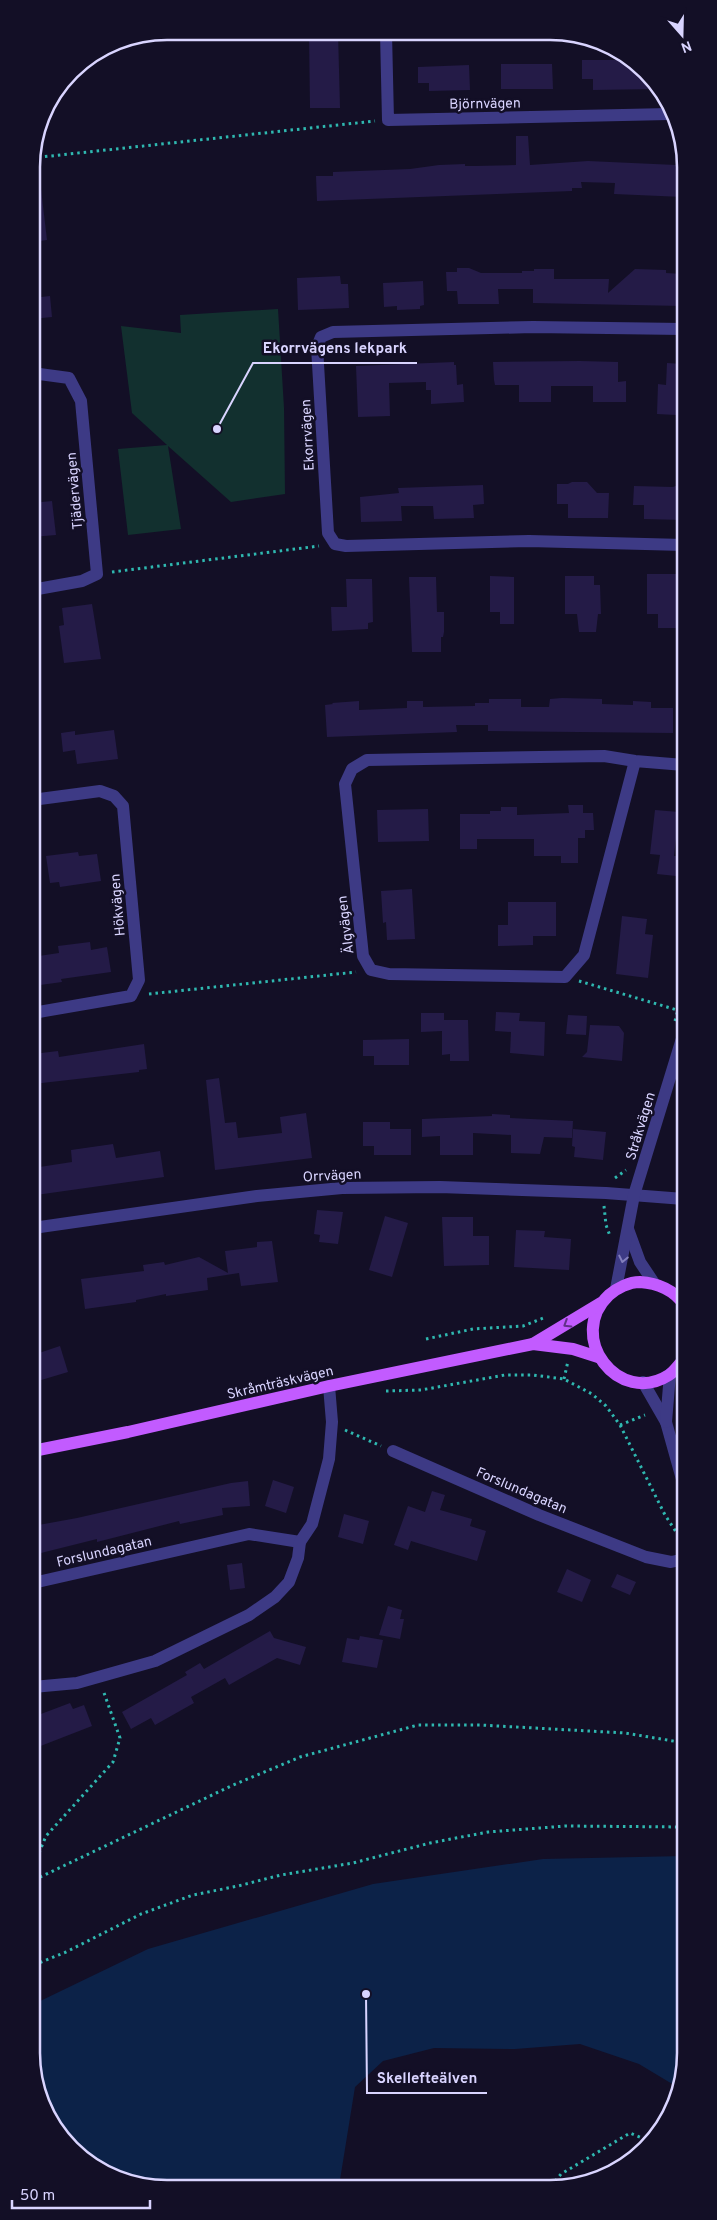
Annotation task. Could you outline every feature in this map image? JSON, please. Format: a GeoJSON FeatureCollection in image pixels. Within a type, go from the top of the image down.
{"type":"FeatureCollection","features":[{"type":"Feature","properties":{"kind":"main road"},"geometry":{"type":"LineString","coordinates":[[616,1289],[634,1282],[654,1283],[677,1296]]}},
{"type":"Feature","properties":{"kind":"main road","name":"Skråmträskvägen"},"geometry":{"type":"LineString","coordinates":[[533,1344],[601,1303],[616,1289]]}},
{"type":"Feature","properties":{"kind":"main road"},"geometry":{"type":"LineString","coordinates":[[601,1303],[593,1320],[592,1339],[598,1357],[610,1370],[625,1379],[643,1382],[657,1380],[670,1374],[677,1367]]}},
{"type":"Feature","properties":{"kind":"main road","name":"Skråmträskvägen"},"geometry":{"type":"LineString","coordinates":[[40,1450],[128,1432],[329,1386],[533,1344],[573,1349],[598,1357]]}},
{"type":"Feature","properties":{"kind":"street"},"geometry":{"type":"LineString","coordinates":[[386,40],[388,120]]}},
{"type":"Feature","properties":{"kind":"street","name":"Björnvägen"},"geometry":{"type":"LineString","coordinates":[[388,120],[665,114]]}},
{"type":"Feature","properties":{"kind":"street","name":"Ekorrvägen"},"geometry":{"type":"LineString","coordinates":[[335,544],[328,533],[317,347],[321,337],[333,332],[533,327],[677,329]]}},
{"type":"Feature","properties":{"kind":"street","name":"Tjädervägen"},"geometry":{"type":"LineString","coordinates":[[40,374],[69,378],[81,401],[97,574]]}},
{"type":"Feature","properties":{"kind":"street"},"geometry":{"type":"LineString","coordinates":[[335,544],[346,546],[529,541],[677,545]]}},
{"type":"Feature","properties":{"kind":"street"},"geometry":{"type":"LineString","coordinates":[[40,589],[82,581],[97,574]]}},
{"type":"Feature","properties":{"kind":"street","name":"Älgvägen"},"geometry":{"type":"LineString","coordinates":[[371,970],[363,956],[345,784],[352,769],[368,760],[604,756],[677,764]]}},
{"type":"Feature","properties":{"kind":"street"},"geometry":{"type":"LineString","coordinates":[[371,970],[389,974],[565,977],[584,955],[635,761]]}},
{"type":"Feature","properties":{"kind":"street","name":"Hökvägen"},"geometry":{"type":"LineString","coordinates":[[40,799],[100,791],[114,796],[122,806],[139,980],[131,996]]}},
{"type":"Feature","properties":{"kind":"street"},"geometry":{"type":"LineString","coordinates":[[40,1012],[131,996]]}},
{"type":"Feature","properties":{"kind":"street","name":"Stråkvägen"},"geometry":{"type":"LineString","coordinates":[[616,1289],[634,1195],[677,1055]]}},
{"type":"Feature","properties":{"kind":"street","name":"Orrvägen"},"geometry":{"type":"LineString","coordinates":[[40,1227],[257,1196],[342,1188],[440,1188],[634,1195],[677,1198]]}},
{"type":"Feature","properties":{"kind":"street"},"geometry":{"type":"LineString","coordinates":[[628,1230],[640,1262],[654,1283]]}},
{"type":"Feature","properties":{"kind":"street"},"geometry":{"type":"LineString","coordinates":[[666,1422],[670,1374]]}},
{"type":"Feature","properties":{"kind":"street"},"geometry":{"type":"LineString","coordinates":[[643,1382],[666,1422],[677,1461]]}},
{"type":"Feature","properties":{"kind":"street"},"geometry":{"type":"LineString","coordinates":[[40,1686],[77,1683],[155,1661],[249,1615],[275,1597],[289,1582],[298,1558],[300,1542],[312,1524],[329,1459],[332,1422],[329,1386]]}},
{"type":"Feature","properties":{"kind":"street","name":"Forslundagatan"},"geometry":{"type":"LineString","coordinates":[[393,1451],[539,1515],[646,1557],[671,1562],[677,1561]]}},
{"type":"Feature","properties":{"kind":"street","name":"Forslundagatan"},"geometry":{"type":"LineString","coordinates":[[40,1581],[249,1534],[300,1542]]}},
{"type":"Feature","properties":{"kind":"path"},"geometry":{"type":"LineString","coordinates":[[40,157],[388,120]]}},
{"type":"Feature","properties":{"kind":"path"},"geometry":{"type":"LineString","coordinates":[[97,574],[335,544]]}},
{"type":"Feature","properties":{"kind":"path"},"geometry":{"type":"LineString","coordinates":[[131,996],[371,970]]}},
{"type":"Feature","properties":{"kind":"path"},"geometry":{"type":"LineString","coordinates":[[565,977],[677,1010]]}},
{"type":"Feature","properties":{"kind":"path"},"geometry":{"type":"LineString","coordinates":[[426,1339],[473,1329],[523,1326],[551,1315]]}},
{"type":"Feature","properties":{"kind":"path"},"geometry":{"type":"LineString","coordinates":[[383,1392],[421,1390],[504,1374],[564,1379],[592,1394],[606,1406],[620,1425],[665,1515],[677,1533]]}},
{"type":"Feature","properties":{"kind":"path"},"geometry":{"type":"LineString","coordinates":[[350,1433],[393,1451]]}},
{"type":"Feature","properties":{"kind":"path"},"geometry":{"type":"LineString","coordinates":[[40,1850],[46,1836],[113,1762],[120,1738],[98,1678]]}},
{"type":"Feature","properties":{"kind":"path"},"geometry":{"type":"LineString","coordinates":[[40,1877],[231,1786],[300,1757],[418,1725],[480,1725],[625,1733],[677,1742]]}},
{"type":"Feature","properties":{"kind":"path"},"geometry":{"type":"LineString","coordinates":[[40,1963],[66,1952],[141,1914],[194,1895],[280,1875],[353,1863],[430,1842],[488,1832],[566,1826],[676,1827]]}},
{"type":"Feature","properties":{"kind":"path"},"geometry":{"type":"LineString","coordinates":[[556,2180],[561,2174],[630,2133],[643,2139]]}},
{"type":"Feature","properties":{"kind":"green space"},"geometry":{"type":"Polygon","coordinates":[[[278,309],[284,408],[285,494],[231,502],[168,446],[181,529],[128,535],[118,449],[167,445],[132,413],[121,326],[181,333],[180,315],[278,309]]]}},
{"type":"Feature","properties":{"kind":"water"},"geometry":{"type":"Polygon","coordinates":[[[677,1856],[677,2061],[673,2085],[639,2064],[580,2044],[515,2049],[434,2048],[383,2061],[355,2087],[340,2180],[159,2180],[143,2178],[111,2167],[97,2159],[77,2143],[57,2116],[42,2077],[40,2001],[148,1949],[373,1884],[543,1859],[677,1856]]]}},
{"type":"Feature","properties":{"kind":"building"},"geometry":{"type":"Polygon","coordinates":[[[309,40],[338,40],[340,108],[310,108],[309,40]]]}},
{"type":"Feature","properties":{"kind":"building"},"geometry":{"type":"Polygon","coordinates":[[[582,60],[618,60],[640,77],[650,89],[593,90],[593,79],[582,79],[582,60]]]}},
{"type":"Feature","properties":{"kind":"building"},"geometry":{"type":"Polygon","coordinates":[[[501,64],[552,64],[553,89],[501,89],[501,64]]]}},
{"type":"Feature","properties":{"kind":"building"},"geometry":{"type":"Polygon","coordinates":[[[469,65],[470,90],[429,91],[429,83],[418,83],[418,67],[469,65]]]}},
{"type":"Feature","properties":{"kind":"building"},"geometry":{"type":"Polygon","coordinates":[[[516,136],[528,136],[530,165],[588,161],[676,165],[677,197],[614,194],[615,183],[581,182],[582,188],[572,188],[572,191],[317,201],[316,176],[333,176],[333,172],[410,169],[465,164],[465,166],[516,165],[516,136]]]}},
{"type":"Feature","properties":{"kind":"building"},"geometry":{"type":"Polygon","coordinates":[[[40,189],[41,189],[47,240],[40,241],[40,189]]]}},
{"type":"Feature","properties":{"kind":"building"},"geometry":{"type":"Polygon","coordinates":[[[457,268],[469,268],[481,273],[522,273],[522,271],[534,271],[534,269],[554,269],[554,279],[609,279],[608,293],[635,269],[666,270],[666,273],[677,274],[677,306],[533,303],[533,289],[498,289],[499,304],[458,304],[457,291],[447,291],[446,272],[457,272],[457,268]]]}},
{"type":"Feature","properties":{"kind":"building"},"geometry":{"type":"Polygon","coordinates":[[[340,276],[341,284],[348,284],[349,308],[298,310],[297,278],[340,276]]]}},
{"type":"Feature","properties":{"kind":"building"},"geometry":{"type":"Polygon","coordinates":[[[423,281],[424,305],[420,306],[420,309],[397,310],[397,306],[384,307],[383,283],[423,281]]]}},
{"type":"Feature","properties":{"kind":"building"},"geometry":{"type":"Polygon","coordinates":[[[50,296],[52,317],[40,318],[40,297],[50,296]]]}},
{"type":"Feature","properties":{"kind":"building"},"geometry":{"type":"Polygon","coordinates":[[[454,362],[454,365],[456,365],[457,385],[463,384],[464,402],[431,404],[431,390],[426,390],[426,382],[389,383],[390,416],[358,417],[356,366],[454,362]]]}},
{"type":"Feature","properties":{"kind":"building"},"geometry":{"type":"Polygon","coordinates":[[[493,362],[618,362],[618,382],[626,381],[626,402],[593,402],[593,386],[551,386],[551,402],[519,402],[519,385],[495,385],[493,362]]]}},
{"type":"Feature","properties":{"kind":"building"},"geometry":{"type":"Polygon","coordinates":[[[667,363],[677,364],[676,415],[657,414],[658,384],[666,385],[667,363]]]}},
{"type":"Feature","properties":{"kind":"building"},"geometry":{"type":"Polygon","coordinates":[[[587,482],[597,493],[609,493],[608,518],[568,518],[568,504],[557,504],[557,484],[587,482]]]}},
{"type":"Feature","properties":{"kind":"building"},"geometry":{"type":"Polygon","coordinates":[[[483,485],[484,504],[473,505],[474,518],[434,519],[433,506],[401,506],[402,521],[361,522],[360,497],[399,493],[398,488],[483,485]]]}},
{"type":"Feature","properties":{"kind":"building"},"geometry":{"type":"Polygon","coordinates":[[[677,485],[677,520],[644,519],[644,505],[633,505],[634,486],[673,487],[677,485]]]}},
{"type":"Feature","properties":{"kind":"building"},"geometry":{"type":"Polygon","coordinates":[[[52,501],[56,535],[40,536],[40,502],[52,501]]]}},
{"type":"Feature","properties":{"kind":"building"},"geometry":{"type":"Polygon","coordinates":[[[647,574],[677,574],[677,628],[658,628],[658,614],[647,614],[647,574]]]}},
{"type":"Feature","properties":{"kind":"building"},"geometry":{"type":"Polygon","coordinates":[[[490,576],[514,577],[514,624],[500,624],[500,612],[490,612],[490,576]]]}},
{"type":"Feature","properties":{"kind":"building"},"geometry":{"type":"Polygon","coordinates":[[[565,576],[594,576],[594,585],[600,585],[601,614],[598,614],[596,632],[579,632],[577,614],[565,614],[565,576]]]}},
{"type":"Feature","properties":{"kind":"building"},"geometry":{"type":"Polygon","coordinates":[[[409,577],[436,577],[437,612],[444,612],[441,652],[412,652],[409,577]]]}},
{"type":"Feature","properties":{"kind":"building"},"geometry":{"type":"Polygon","coordinates":[[[346,579],[372,579],[373,622],[368,623],[368,629],[332,631],[331,607],[347,607],[346,579]]]}},
{"type":"Feature","properties":{"kind":"building"},"geometry":{"type":"Polygon","coordinates":[[[92,604],[101,659],[64,663],[59,626],[64,625],[62,608],[92,604]]]}},
{"type":"Feature","properties":{"kind":"building"},"geometry":{"type":"Polygon","coordinates":[[[489,699],[521,699],[521,707],[549,707],[550,699],[602,699],[602,704],[633,705],[633,701],[651,702],[651,708],[673,708],[673,733],[488,731],[488,725],[456,725],[457,732],[327,737],[325,705],[332,703],[359,701],[359,710],[407,708],[407,701],[423,701],[423,707],[475,706],[475,703],[489,703],[489,699]]]}},
{"type":"Feature","properties":{"kind":"building"},"geometry":{"type":"Polygon","coordinates":[[[114,730],[118,759],[77,764],[75,750],[63,752],[61,733],[75,731],[75,735],[114,730]]]}},
{"type":"Feature","properties":{"kind":"building"},"geometry":{"type":"Polygon","coordinates":[[[568,805],[583,805],[583,813],[593,813],[594,830],[585,830],[585,838],[578,838],[578,863],[561,863],[561,856],[534,856],[534,839],[477,839],[477,849],[460,849],[460,814],[490,814],[490,811],[501,811],[501,807],[517,807],[517,815],[569,813],[568,805]]]}},
{"type":"Feature","properties":{"kind":"building"},"geometry":{"type":"Polygon","coordinates":[[[428,809],[429,841],[378,842],[377,810],[428,809]]]}},
{"type":"Feature","properties":{"kind":"building"},"geometry":{"type":"Polygon","coordinates":[[[655,810],[677,812],[674,856],[677,856],[676,876],[657,874],[660,855],[650,854],[655,810]]]}},
{"type":"Feature","properties":{"kind":"building"},"geometry":{"type":"Polygon","coordinates":[[[78,852],[79,856],[97,854],[101,881],[60,887],[59,882],[50,883],[46,856],[78,852]]]}},
{"type":"Feature","properties":{"kind":"building"},"geometry":{"type":"Polygon","coordinates":[[[412,889],[415,939],[387,940],[386,922],[383,923],[381,891],[412,889]]]}},
{"type":"Feature","properties":{"kind":"building"},"geometry":{"type":"Polygon","coordinates":[[[508,902],[556,902],[556,936],[533,936],[533,945],[498,946],[498,925],[508,925],[508,902]]]}},
{"type":"Feature","properties":{"kind":"building"},"geometry":{"type":"Polygon","coordinates":[[[622,916],[647,919],[645,934],[653,935],[648,978],[616,974],[622,916]]]}},
{"type":"Feature","properties":{"kind":"building"},"geometry":{"type":"Polygon","coordinates":[[[90,942],[91,950],[107,947],[111,972],[61,979],[62,982],[40,985],[40,956],[59,953],[58,946],[90,942]]]}},
{"type":"Feature","properties":{"kind":"building"},"geometry":{"type":"Polygon","coordinates":[[[496,1012],[520,1013],[519,1021],[545,1022],[544,1056],[510,1053],[511,1032],[495,1031],[496,1012]]]}},
{"type":"Feature","properties":{"kind":"building"},"geometry":{"type":"Polygon","coordinates":[[[421,1013],[444,1013],[444,1020],[468,1020],[469,1061],[450,1061],[450,1054],[442,1055],[442,1031],[421,1032],[421,1013]]]}},
{"type":"Feature","properties":{"kind":"building"},"geometry":{"type":"Polygon","coordinates":[[[568,1015],[587,1016],[586,1035],[566,1034],[568,1015]]]}},
{"type":"Feature","properties":{"kind":"building"},"geometry":{"type":"Polygon","coordinates":[[[590,1025],[619,1026],[624,1033],[622,1061],[582,1057],[587,1052],[590,1025]]]}},
{"type":"Feature","properties":{"kind":"building"},"geometry":{"type":"Polygon","coordinates":[[[409,1039],[409,1065],[374,1065],[374,1056],[363,1056],[363,1040],[409,1039]]]}},
{"type":"Feature","properties":{"kind":"building"},"geometry":{"type":"Polygon","coordinates":[[[144,1044],[147,1069],[139,1070],[139,1072],[40,1083],[40,1053],[58,1051],[59,1057],[144,1044]]]}},
{"type":"Feature","properties":{"kind":"building"},"geometry":{"type":"Polygon","coordinates":[[[219,1078],[225,1123],[236,1122],[238,1138],[282,1133],[280,1117],[306,1113],[312,1158],[215,1170],[206,1080],[219,1078]]]}},
{"type":"Feature","properties":{"kind":"building"},"geometry":{"type":"Polygon","coordinates":[[[492,1114],[510,1115],[510,1118],[573,1121],[572,1138],[544,1137],[540,1154],[511,1153],[511,1135],[473,1133],[473,1155],[440,1155],[440,1136],[422,1137],[422,1119],[492,1116],[492,1114]]]}},
{"type":"Feature","properties":{"kind":"building"},"geometry":{"type":"Polygon","coordinates":[[[363,1122],[390,1122],[390,1129],[411,1129],[411,1155],[374,1155],[374,1146],[363,1146],[363,1122]]]}},
{"type":"Feature","properties":{"kind":"building"},"geometry":{"type":"Polygon","coordinates":[[[573,1129],[606,1132],[603,1160],[574,1157],[575,1147],[572,1146],[573,1129]]]}},
{"type":"Feature","properties":{"kind":"building"},"geometry":{"type":"Polygon","coordinates":[[[113,1144],[116,1158],[160,1151],[164,1177],[40,1194],[40,1167],[72,1162],[71,1150],[113,1144]]]}},
{"type":"Feature","properties":{"kind":"building"},"geometry":{"type":"Polygon","coordinates":[[[317,1210],[343,1212],[338,1244],[319,1242],[320,1235],[314,1234],[317,1210]]]}},
{"type":"Feature","properties":{"kind":"building"},"geometry":{"type":"Polygon","coordinates":[[[385,1216],[408,1223],[392,1277],[369,1270],[385,1216]]]}},
{"type":"Feature","properties":{"kind":"building"},"geometry":{"type":"Polygon","coordinates":[[[442,1217],[473,1217],[473,1236],[489,1236],[489,1265],[444,1266],[442,1217]]]}},
{"type":"Feature","properties":{"kind":"building"},"geometry":{"type":"Polygon","coordinates":[[[516,1230],[545,1231],[544,1237],[571,1239],[569,1270],[514,1267],[516,1230]]]}},
{"type":"Feature","properties":{"kind":"building"},"geometry":{"type":"Polygon","coordinates":[[[272,1241],[278,1282],[241,1286],[239,1273],[207,1278],[208,1290],[166,1296],[166,1294],[136,1300],[136,1302],[85,1309],[81,1279],[144,1271],[143,1265],[164,1262],[165,1265],[199,1257],[228,1273],[225,1251],[257,1247],[257,1242],[272,1241]]]}},
{"type":"Feature","properties":{"kind":"building"},"geometry":{"type":"Polygon","coordinates":[[[60,1346],[68,1372],[40,1380],[40,1353],[60,1346]]]}},
{"type":"Feature","properties":{"kind":"building"},"geometry":{"type":"Polygon","coordinates":[[[273,1480],[294,1487],[286,1513],[265,1506],[273,1480]]]}},
{"type":"Feature","properties":{"kind":"building"},"geometry":{"type":"Polygon","coordinates":[[[248,1481],[250,1506],[222,1508],[223,1515],[180,1524],[179,1521],[97,1542],[97,1539],[40,1553],[40,1525],[231,1483],[248,1481]]]}},
{"type":"Feature","properties":{"kind":"building"},"geometry":{"type":"Polygon","coordinates":[[[432,1491],[445,1495],[440,1510],[472,1519],[470,1526],[486,1531],[477,1561],[411,1541],[408,1550],[394,1545],[408,1506],[425,1512],[432,1491]]]}},
{"type":"Feature","properties":{"kind":"building"},"geometry":{"type":"Polygon","coordinates":[[[344,1514],[369,1521],[363,1544],[338,1537],[344,1514]]]}},
{"type":"Feature","properties":{"kind":"building"},"geometry":{"type":"Polygon","coordinates":[[[242,1563],[245,1588],[230,1590],[227,1565],[242,1563]]]}},
{"type":"Feature","properties":{"kind":"building"},"geometry":{"type":"Polygon","coordinates":[[[567,1569],[591,1580],[582,1602],[557,1592],[567,1569]]]}},
{"type":"Feature","properties":{"kind":"building"},"geometry":{"type":"Polygon","coordinates":[[[617,1574],[636,1582],[630,1595],[611,1587],[617,1574]]]}},
{"type":"Feature","properties":{"kind":"building"},"geometry":{"type":"Polygon","coordinates":[[[388,1606],[402,1610],[400,1619],[404,1619],[400,1639],[379,1635],[388,1606]]]}},
{"type":"Feature","properties":{"kind":"building"},"geometry":{"type":"Polygon","coordinates":[[[270,1631],[274,1638],[306,1647],[300,1665],[277,1658],[229,1685],[225,1678],[191,1697],[194,1703],[155,1725],[151,1718],[131,1729],[122,1712],[187,1675],[185,1672],[200,1663],[204,1669],[270,1631]]]}},
{"type":"Feature","properties":{"kind":"building"},"geometry":{"type":"Polygon","coordinates":[[[360,1636],[383,1640],[377,1668],[342,1662],[347,1638],[359,1640],[360,1636]]]}},
{"type":"Feature","properties":{"kind":"building"},"geometry":{"type":"Polygon","coordinates":[[[70,1703],[73,1709],[84,1705],[92,1726],[40,1746],[40,1714],[70,1703]]]}},
{"type":"Feature","properties":{"kind":"place","name":"Ekorrvägens lekpark"},"geometry":{"type":"Point","coordinates":[217,429]}},
{"type":"Feature","properties":{"kind":"place","name":"Skellefteälven"},"geometry":{"type":"Point","coordinates":[366,1994]}}]}
